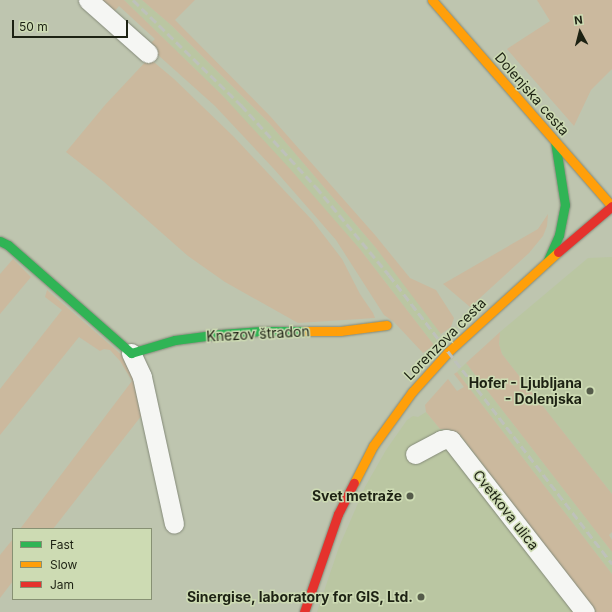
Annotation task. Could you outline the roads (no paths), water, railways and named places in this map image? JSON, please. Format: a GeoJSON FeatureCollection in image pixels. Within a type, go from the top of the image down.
{"type":"FeatureCollection","features":[{"type":"Feature","properties":{"kind":"street"},"geometry":{"type":"LineString","coordinates":[[88,0],[148,53]]}},
{"type":"Feature","properties":{"kind":"street","name":"Dolenjska cesta"},"geometry":{"type":"LineString","coordinates":[[432,0],[612,206]]}},
{"type":"Feature","properties":{"kind":"street"},"geometry":{"type":"LineString","coordinates":[[547,262],[559,235],[565,211],[555,141]]}},
{"type":"Feature","properties":{"kind":"street","name":"Lorenzova cesta"},"geometry":{"type":"LineString","coordinates":[[304,612],[338,514],[373,446],[412,392],[430,370],[547,262],[612,206]]}},
{"type":"Feature","properties":{"kind":"street"},"geometry":{"type":"LineString","coordinates":[[0,241],[8,245],[132,353],[142,377],[174,524]]}},
{"type":"Feature","properties":{"kind":"street","name":"Knezov štradon"},"geometry":{"type":"LineString","coordinates":[[132,353],[175,340],[221,334],[261,331],[340,331],[386,326]]}},
{"type":"Feature","properties":{"kind":"street","name":"Cvetkova ulica"},"geometry":{"type":"LineString","coordinates":[[415,454],[446,438],[451,440],[585,612]]}},
{"type":"Feature","properties":{"kind":"railway"},"geometry":{"type":"LineString","coordinates":[[133,0],[241,105],[316,187],[389,275],[612,564]]}},
{"type":"Feature","properties":{"kind":"place","name":"Hofer - Ljubljana - Dolenjska"},"geometry":{"type":"Point","coordinates":[590,391]}},
{"type":"Feature","properties":{"kind":"place","name":"Svet metraže"},"geometry":{"type":"Point","coordinates":[410,496]}},
{"type":"Feature","properties":{"kind":"place","name":"Sinergise, laboratory for GIS, Ltd."},"geometry":{"type":"Point","coordinates":[421,597]}}]}
